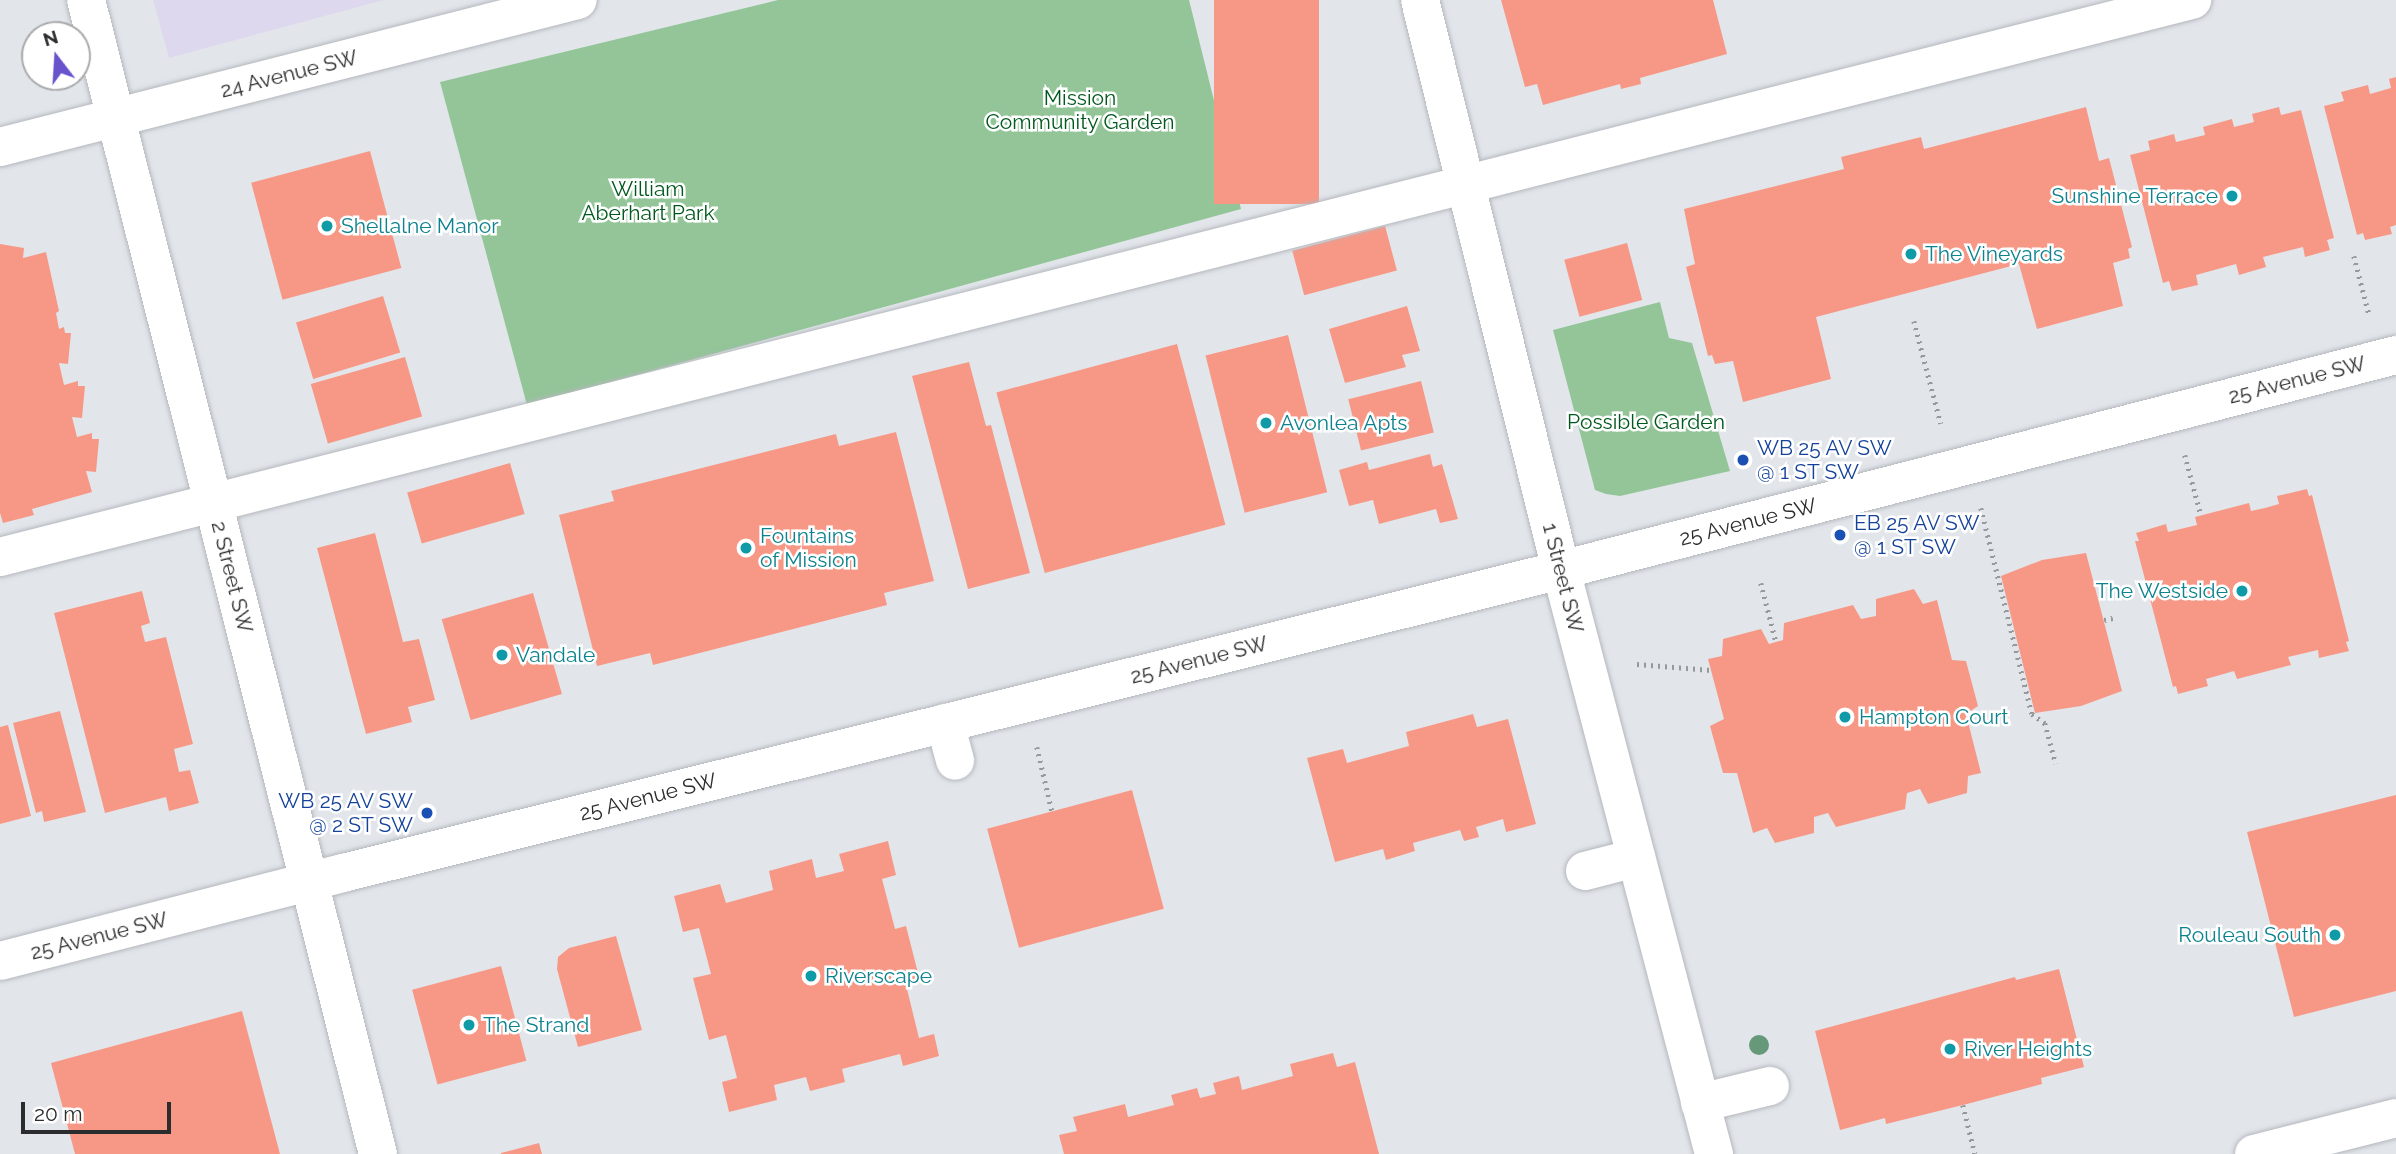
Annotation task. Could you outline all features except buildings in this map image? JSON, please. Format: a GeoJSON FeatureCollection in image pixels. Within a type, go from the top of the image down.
{"type":"FeatureCollection","features":[{"type":"Feature","properties":{"kind":"street","name":"2 Street SW"},"geometry":{"type":"LineString","coordinates":[[86,0],[378,1154]]}},
{"type":"Feature","properties":{"kind":"street","name":"24 Avenue SW"},"geometry":{"type":"LineString","coordinates":[[0,147],[578,0]]}},
{"type":"Feature","properties":{"kind":"street","name":"1 Street SW"},"geometry":{"type":"LineString","coordinates":[[1420,0],[1560,570],[1714,1154]]}},
{"type":"Feature","properties":{"kind":"street"},"geometry":{"type":"LineString","coordinates":[[0,557],[2192,0]]}},
{"type":"Feature","properties":{"kind":"street","name":"25 Avenue SW"},"geometry":{"type":"LineString","coordinates":[[0,961],[308,881],[1560,570],[2396,355]]}},
{"type":"Feature","properties":{"kind":"street"},"geometry":{"type":"LineString","coordinates":[[945,723],[955,761]]}},
{"type":"Feature","properties":{"kind":"street"},"geometry":{"type":"LineString","coordinates":[[1585,871],[1636,858]]}},
{"type":"Feature","properties":{"kind":"street"},"geometry":{"type":"LineString","coordinates":[[1700,1103],[1770,1086]]}},
{"type":"Feature","properties":{"kind":"street"},"geometry":{"type":"LineString","coordinates":[[2254,1154],[2396,1118]]}},
{"type":"Feature","properties":{"kind":"path"},"geometry":{"type":"LineString","coordinates":[[2354,256],[2369,315]]}},
{"type":"Feature","properties":{"kind":"path"},"geometry":{"type":"LineString","coordinates":[[1914,321],[1941,424]]}},
{"type":"Feature","properties":{"kind":"path"},"geometry":{"type":"LineString","coordinates":[[2183,448],[2201,515]]}},
{"type":"Feature","properties":{"kind":"path"},"geometry":{"type":"LineString","coordinates":[[1979,500],[2032,714],[2045,723],[2056,764]]}},
{"type":"Feature","properties":{"kind":"path"},"geometry":{"type":"LineString","coordinates":[[1760,583],[1776,642]]}},
{"type":"Feature","properties":{"kind":"path"},"geometry":{"type":"LineString","coordinates":[[2104,620],[2113,618]]}},
{"type":"Feature","properties":{"kind":"path"},"geometry":{"type":"LineString","coordinates":[[1637,664],[1711,670]]}},
{"type":"Feature","properties":{"kind":"path"},"geometry":{"type":"LineString","coordinates":[[1035,740],[1052,811]]}},
{"type":"Feature","properties":{"kind":"path"},"geometry":{"type":"LineString","coordinates":[[1963,1105],[1975,1154]]}},
{"type":"Feature","properties":{"kind":"shaded area"},"geometry":{"type":"Polygon","coordinates":[[[153,0],[384,0],[169,58],[153,0]]]}},
{"type":"Feature","properties":{"kind":"green space","name":"William Aberhart Park"},"geometry":{"type":"Polygon","coordinates":[[[778,0],[1189,0],[1241,209],[527,405],[440,82],[778,0]]]}},
{"type":"Feature","properties":{"kind":"green space","name":"Possible Garden"},"geometry":{"type":"Polygon","coordinates":[[[1660,302],[1669,338],[1692,343],[1730,471],[1620,496],[1606,494],[1595,490],[1553,330],[1660,302]]]}},
{"type":"Feature","properties":{"kind":"place","name":"Sunshine Terrace"},"geometry":{"type":"Point","coordinates":[2232,196]}},
{"type":"Feature","properties":{"kind":"place","name":"Shellalne Manor"},"geometry":{"type":"Point","coordinates":[327,226]}},
{"type":"Feature","properties":{"kind":"place","name":"The Vineyards"},"geometry":{"type":"Point","coordinates":[1911,254]}},
{"type":"Feature","properties":{"kind":"place","name":"Avonlea Apts"},"geometry":{"type":"Point","coordinates":[1266,423]}},
{"type":"Feature","properties":{"kind":"place","name":"WB 25 AV SW @ 1 ST SW"},"geometry":{"type":"Point","coordinates":[1743,460]}},
{"type":"Feature","properties":{"kind":"place","name":"EB 25 AV SW @ 1 ST SW"},"geometry":{"type":"Point","coordinates":[1840,535]}},
{"type":"Feature","properties":{"kind":"place","name":"Fountains of Mission"},"geometry":{"type":"Point","coordinates":[746,548]}},
{"type":"Feature","properties":{"kind":"place","name":"The Westside"},"geometry":{"type":"Point","coordinates":[2242,591]}},
{"type":"Feature","properties":{"kind":"place","name":"Vandale"},"geometry":{"type":"Point","coordinates":[502,655]}},
{"type":"Feature","properties":{"kind":"place","name":"Hampton Court"},"geometry":{"type":"Point","coordinates":[1845,717]}},
{"type":"Feature","properties":{"kind":"place","name":"WB 25 AV SW @ 2 ST SW"},"geometry":{"type":"Point","coordinates":[427,813]}},
{"type":"Feature","properties":{"kind":"place","name":"Rouleau South"},"geometry":{"type":"Point","coordinates":[2335,935]}},
{"type":"Feature","properties":{"kind":"place","name":"Riverscape"},"geometry":{"type":"Point","coordinates":[811,976]}},
{"type":"Feature","properties":{"kind":"place","name":"The Strand"},"geometry":{"type":"Point","coordinates":[469,1025]}},
{"type":"Feature","properties":{"kind":"place","name":"River Heights"},"geometry":{"type":"Point","coordinates":[1950,1049]}},
{"type":"Feature","properties":{"kind":"park label","name":"Mission Community Garden"},"geometry":{"type":"Point","coordinates":[1080,110]}}]}
